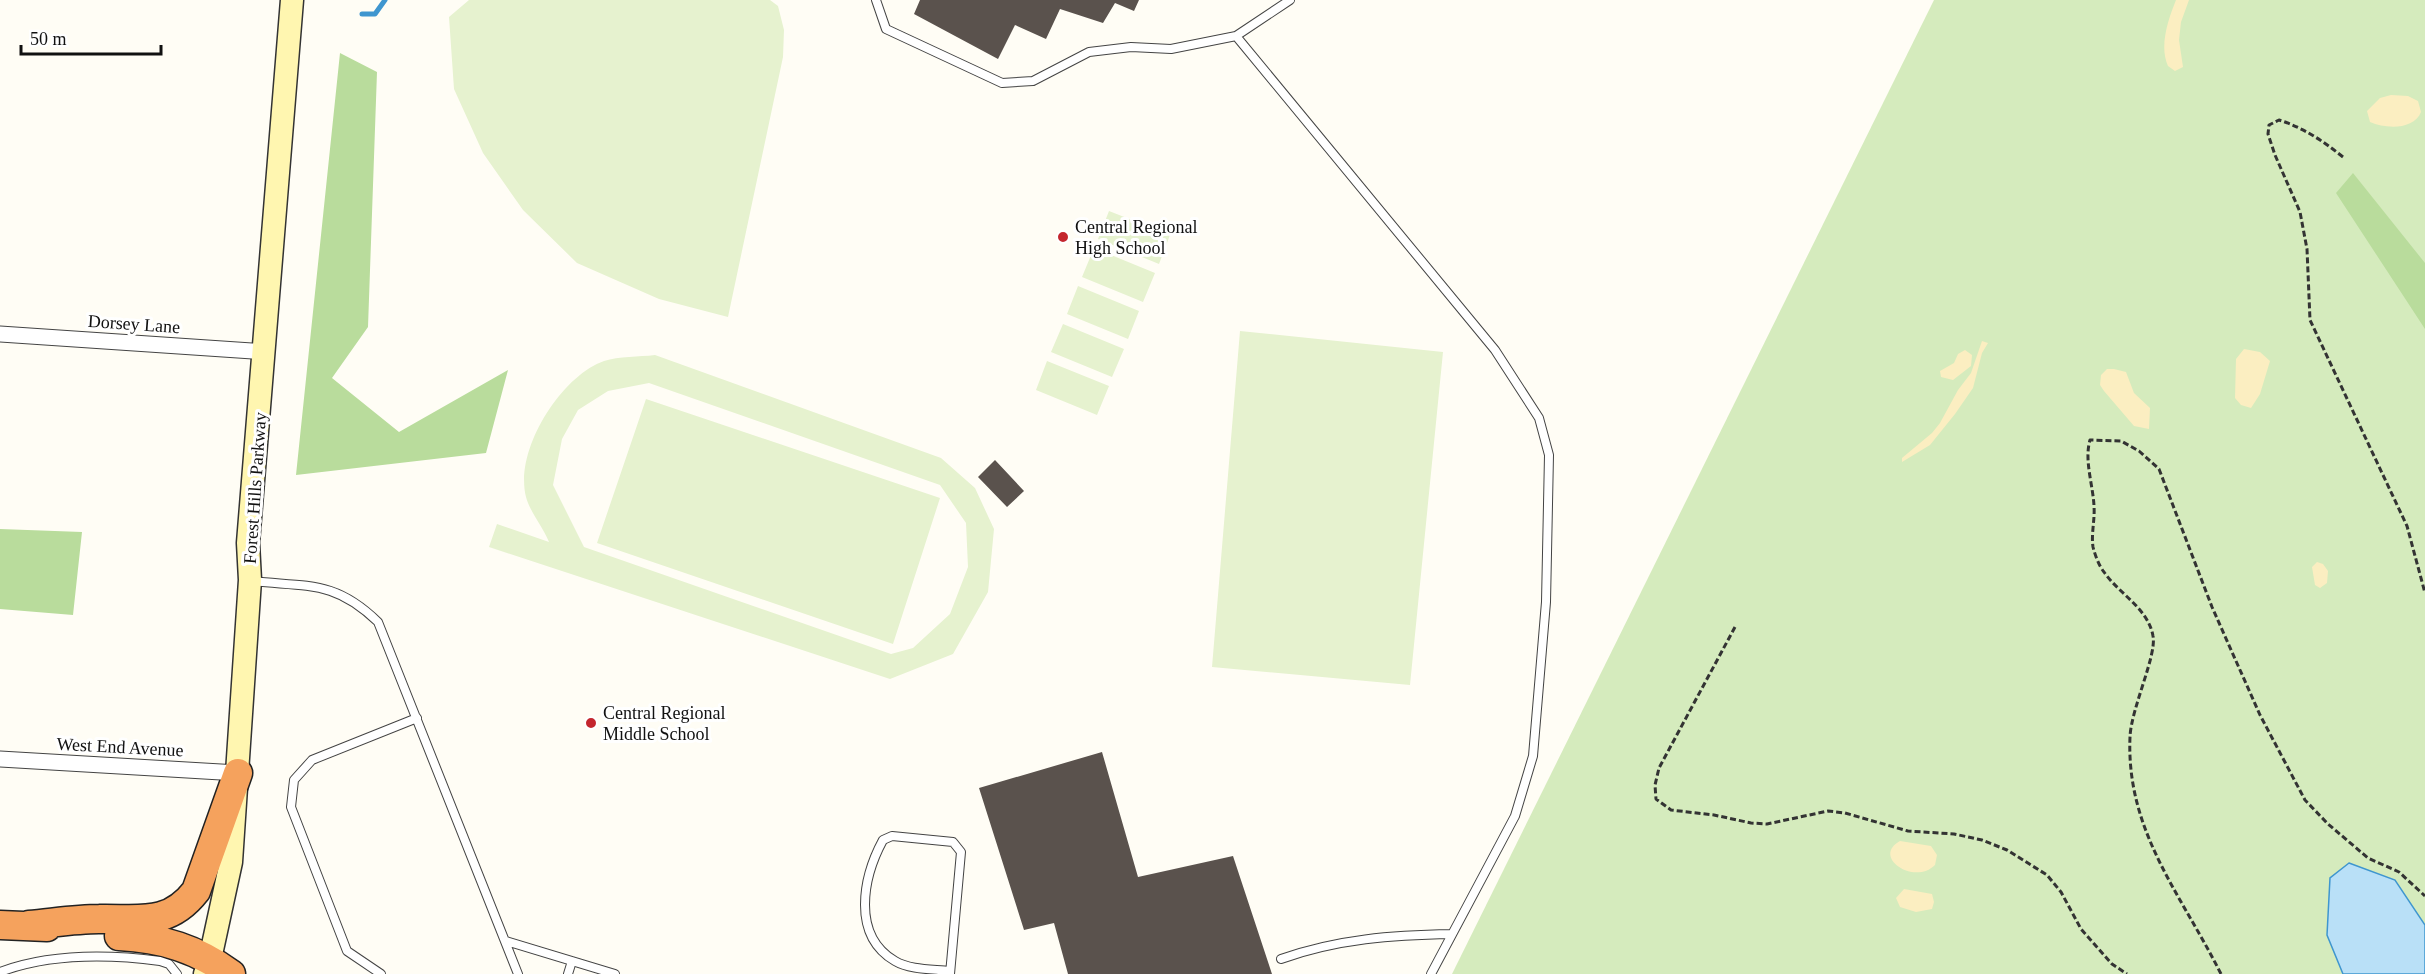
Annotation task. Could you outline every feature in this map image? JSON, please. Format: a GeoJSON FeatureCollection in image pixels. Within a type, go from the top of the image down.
{"type":"FeatureCollection","features":[{"type":"Feature","properties":{"kind":"highway"},"geometry":{"type":"LineString","coordinates":[[0,925],[98,919],[151,919],[170,914],[185,904],[196,891],[238,773]]}},
{"type":"Feature","properties":{"kind":"highway"},"geometry":{"type":"LineString","coordinates":[[29,925],[159,939],[215,969]]}},
{"type":"Feature","properties":{"kind":"main road","name":"Forest Hills Parkway"},"geometry":{"type":"LineString","coordinates":[[215,969],[231,862],[250,580],[248,543],[266,352],[292,0]]}},
{"type":"Feature","properties":{"kind":"street","name":"Dorsey Lane"},"geometry":{"type":"LineString","coordinates":[[0,334],[266,352]]}},
{"type":"Feature","properties":{"kind":"street","name":"West End Avenue"},"geometry":{"type":"LineString","coordinates":[[0,759],[238,773]]}},
{"type":"Feature","properties":{"kind":"lane"},"geometry":{"type":"LineString","coordinates":[[876,0],[886,29],[1002,83],[1033,81],[1089,52],[1131,47],[1172,49],[1236,36],[1290,0]]}},
{"type":"Feature","properties":{"kind":"lane"},"geometry":{"type":"LineString","coordinates":[[1236,36],[1495,350],[1539,417],[1549,455],[1546,602],[1533,756],[1515,816],[1431,974]]}},
{"type":"Feature","properties":{"kind":"lane"},"geometry":{"type":"LineString","coordinates":[[250,580],[319,587],[342,593],[360,605],[378,622],[518,974]]}},
{"type":"Feature","properties":{"kind":"lane"},"geometry":{"type":"LineString","coordinates":[[381,974],[347,951],[291,807],[294,780],[312,760],[417,718]]}},
{"type":"Feature","properties":{"kind":"lane"},"geometry":{"type":"LineString","coordinates":[[892,836],[953,842],[961,852],[950,972],[907,966],[895,961],[881,949],[873,936],[866,919],[867,877],[883,840],[892,836]]}},
{"type":"Feature","properties":{"kind":"lane"},"geometry":{"type":"LineString","coordinates":[[1281,958],[1338,942],[1384,936],[1452,934]]}},
{"type":"Feature","properties":{"kind":"lane"},"geometry":{"type":"LineString","coordinates":[[506,941],[615,974]]}},
{"type":"Feature","properties":{"kind":"lane"},"geometry":{"type":"LineString","coordinates":[[0,972],[41,960],[89,956],[160,961],[169,964],[177,974]]}},
{"type":"Feature","properties":{"kind":"lane"},"geometry":{"type":"LineString","coordinates":[[568,974],[572,961]]}},
{"type":"Feature","properties":{"kind":"path"},"geometry":{"type":"LineString","coordinates":[[2343,157],[2297,126],[2279,120],[2269,125],[2268,134],[2275,156],[2300,212],[2307,249],[2310,320],[2406,526],[2425,593]]}},
{"type":"Feature","properties":{"kind":"path"},"geometry":{"type":"LineString","coordinates":[[2222,974],[2151,848],[2140,820],[2129,759],[2130,728],[2152,655],[2154,636],[2146,617],[2102,570],[2094,547],[2094,507],[2086,451],[2090,440],[2121,441],[2139,451],[2159,469],[2212,607],[2260,715],[2305,800],[2328,824],[2368,858],[2399,872],[2425,896]]}},
{"type":"Feature","properties":{"kind":"path"},"geometry":{"type":"LineString","coordinates":[[1735,627],[1659,768],[1655,785],[1656,799],[1671,810],[1714,815],[1751,823],[1767,824],[1828,811],[1845,813],[1908,831],[1954,834],[1982,840],[2007,850],[2047,875],[2096,946],[2112,964],[2127,974]]}},
{"type":"Feature","properties":{"kind":"green space"},"geometry":{"type":"Polygon","coordinates":[[[469,0],[770,0],[778,6],[784,30],[783,57],[728,317],[659,299],[577,263],[523,210],[483,153],[454,89],[449,17],[469,0]]]}},
{"type":"Feature","properties":{"kind":"green space"},"geometry":{"type":"Polygon","coordinates":[[[1934,0],[2425,0],[2425,974],[1452,974],[1934,0]]]}},
{"type":"Feature","properties":{"kind":"green space"},"geometry":{"type":"Polygon","coordinates":[[[340,53],[377,72],[368,327],[332,378],[399,432],[508,370],[486,453],[296,475],[340,53]]]}},
{"type":"Feature","properties":{"kind":"green space"},"geometry":{"type":"Polygon","coordinates":[[[2353,173],[2425,263],[2425,329],[2336,193],[2353,173]]]}},
{"type":"Feature","properties":{"kind":"green space"},"geometry":{"type":"Polygon","coordinates":[[[1109,211],[1170,235],[1159,264],[1098,239],[1109,211]]]}},
{"type":"Feature","properties":{"kind":"green space"},"geometry":{"type":"Polygon","coordinates":[[[1094,248],[1155,273],[1143,302],[1082,277],[1094,248]]]}},
{"type":"Feature","properties":{"kind":"green space"},"geometry":{"type":"Polygon","coordinates":[[[1078,286],[1139,311],[1128,339],[1067,314],[1078,286]]]}},
{"type":"Feature","properties":{"kind":"green space"},"geometry":{"type":"Polygon","coordinates":[[[1063,324],[1124,349],[1112,377],[1051,352],[1063,324]]]}},
{"type":"Feature","properties":{"kind":"green space"},"geometry":{"type":"Polygon","coordinates":[[[1240,331],[1443,352],[1410,685],[1212,667],[1240,331]]]}},
{"type":"Feature","properties":{"kind":"green space"},"geometry":{"type":"Polygon","coordinates":[[[655,355],[941,458],[975,488],[994,529],[988,592],[953,654],[890,679],[489,547],[497,524],[549,542],[528,503],[524,478],[527,458],[534,437],[557,398],[588,369],[604,361],[655,355]],[[649,383],[608,391],[578,410],[562,439],[553,485],[584,547],[891,654],[913,648],[950,614],[968,567],[966,523],[940,485],[649,383]]]}},
{"type":"Feature","properties":{"kind":"green space"},"geometry":{"type":"Polygon","coordinates":[[[1047,361],[1109,386],[1097,415],[1036,390],[1047,361]]]}},
{"type":"Feature","properties":{"kind":"green space"},"geometry":{"type":"Polygon","coordinates":[[[646,399],[940,498],[893,644],[597,543],[646,399]]]}},
{"type":"Feature","properties":{"kind":"green space"},"geometry":{"type":"Polygon","coordinates":[[[0,529],[82,532],[73,615],[0,609],[0,529]]]}},
{"type":"Feature","properties":{"kind":"sand"},"geometry":{"type":"Polygon","coordinates":[[[2176,0],[2189,0],[2181,22],[2179,40],[2183,67],[2175,71],[2168,66],[2164,42],[2176,0]]]}},
{"type":"Feature","properties":{"kind":"sand"},"geometry":{"type":"Polygon","coordinates":[[[2391,95],[2408,96],[2418,101],[2421,112],[2417,118],[2406,125],[2391,127],[2370,122],[2367,111],[2380,98],[2391,95]]]}},
{"type":"Feature","properties":{"kind":"sand"},"geometry":{"type":"Polygon","coordinates":[[[1982,341],[1988,343],[1982,353],[1973,388],[1930,445],[1902,462],[1902,458],[1932,433],[1940,423],[1958,390],[1971,373],[1982,341]]]}},
{"type":"Feature","properties":{"kind":"sand"},"geometry":{"type":"Polygon","coordinates":[[[2244,349],[2260,352],[2270,361],[2260,394],[2251,408],[2241,405],[2235,398],[2236,359],[2244,349]]]}},
{"type":"Feature","properties":{"kind":"sand"},"geometry":{"type":"Polygon","coordinates":[[[1965,350],[1972,355],[1971,366],[1953,380],[1941,377],[1940,371],[1954,363],[1958,354],[1965,350]]]}},
{"type":"Feature","properties":{"kind":"sand"},"geometry":{"type":"Polygon","coordinates":[[[2107,369],[2126,372],[2134,393],[2150,408],[2149,429],[2134,426],[2100,385],[2101,375],[2107,369]]]}},
{"type":"Feature","properties":{"kind":"sand"},"geometry":{"type":"Polygon","coordinates":[[[2317,562],[2323,564],[2328,571],[2327,583],[2320,588],[2315,585],[2312,567],[2317,562]]]}},
{"type":"Feature","properties":{"kind":"sand"},"geometry":{"type":"Polygon","coordinates":[[[1900,841],[1931,846],[1937,855],[1935,865],[1926,871],[1917,872],[1899,867],[1890,854],[1892,847],[1900,841]]]}},
{"type":"Feature","properties":{"kind":"sand"},"geometry":{"type":"Polygon","coordinates":[[[1904,889],[1932,894],[1934,902],[1932,909],[1916,912],[1900,907],[1896,898],[1904,889]]]}},
{"type":"Feature","properties":{"kind":"water"},"geometry":{"type":"Polygon","coordinates":[[[2349,863],[2395,880],[2425,925],[2425,974],[2343,974],[2327,935],[2330,878],[2349,863]]]}},
{"type":"Feature","properties":{"kind":"building"},"geometry":{"type":"Polygon","coordinates":[[[920,0],[1139,0],[1134,11],[1115,3],[1103,23],[1060,9],[1046,39],[1015,25],[998,59],[914,14],[920,0]]]}},
{"type":"Feature","properties":{"kind":"building"},"geometry":{"type":"Polygon","coordinates":[[[995,460],[1024,491],[1007,507],[978,477],[995,460]]]}},
{"type":"Feature","properties":{"kind":"building"},"geometry":{"type":"Polygon","coordinates":[[[1102,752],[1138,877],[1233,856],[1272,974],[1068,974],[1054,923],[1024,930],[979,788],[1102,752]]]}},
{"type":"Feature","properties":{"kind":"waterway"},"geometry":{"type":"LineString","coordinates":[[362,14],[375,14],[385,0]]}},
{"type":"Feature","properties":{"kind":"place","name":"Central Regional High School"},"geometry":{"type":"Point","coordinates":[1063,237]}},
{"type":"Feature","properties":{"kind":"place","name":"Central Regional Middle School"},"geometry":{"type":"Point","coordinates":[591,723]}}]}
